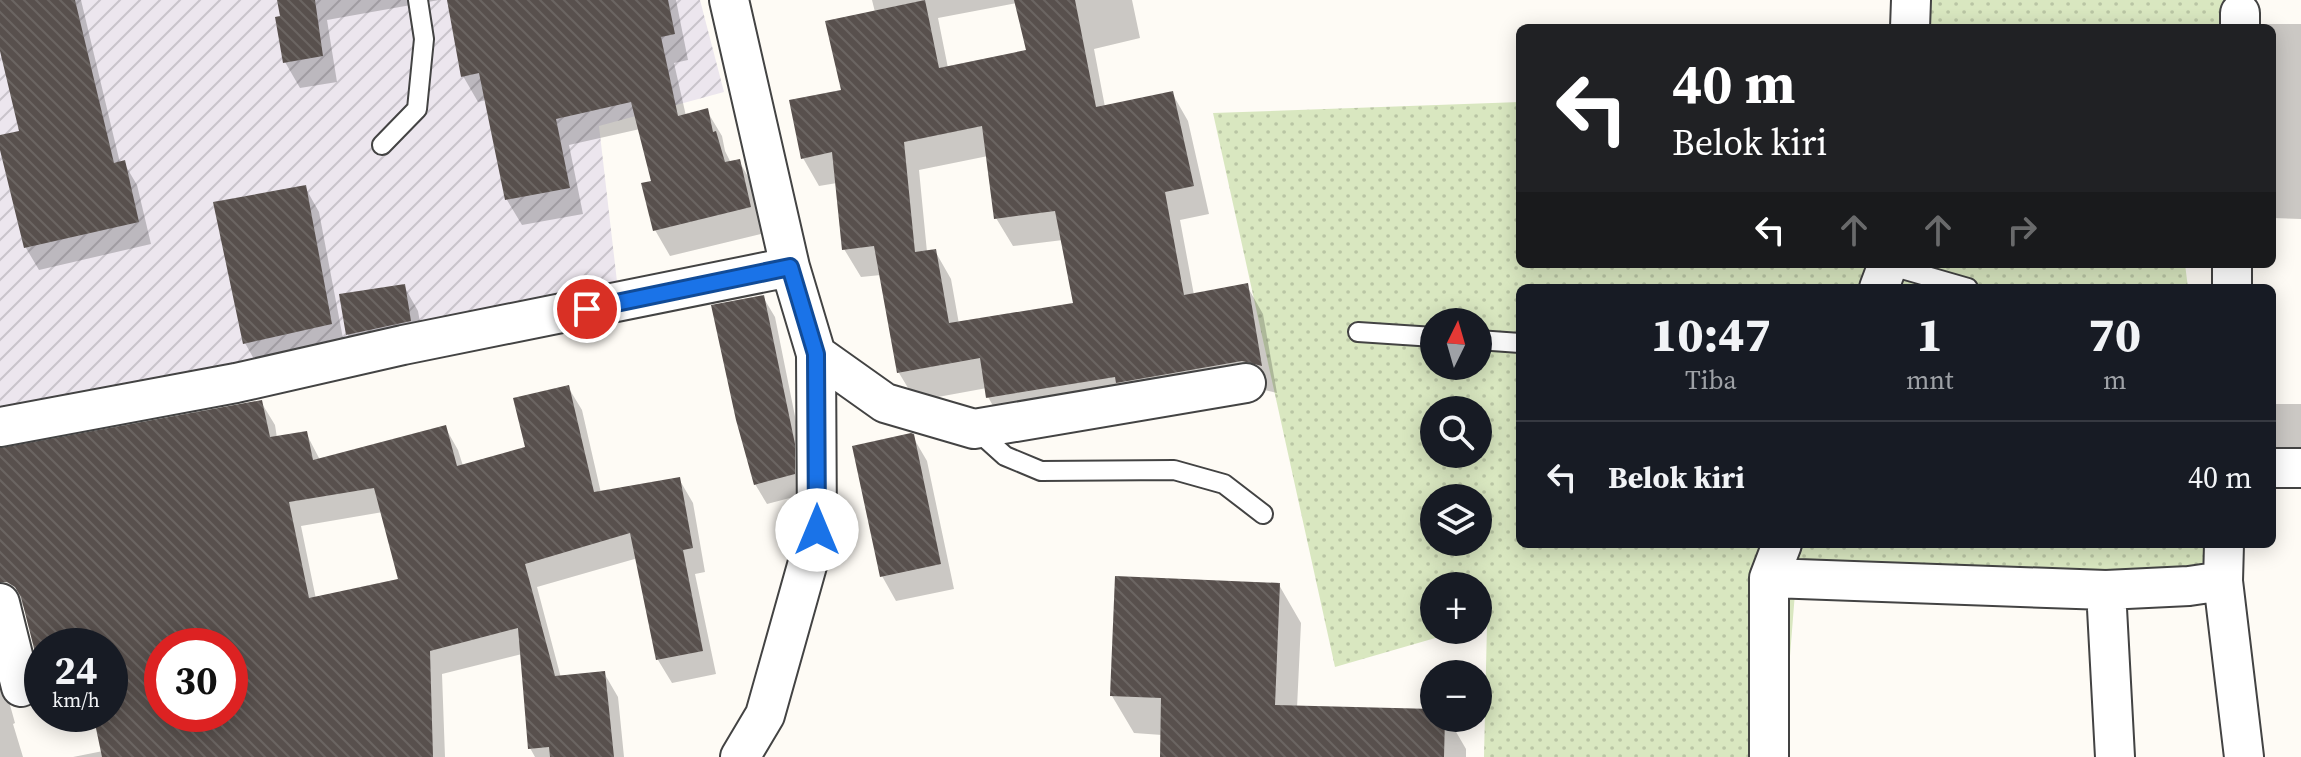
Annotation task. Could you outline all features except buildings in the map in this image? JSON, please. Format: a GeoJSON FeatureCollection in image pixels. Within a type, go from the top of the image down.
{"type":"FeatureCollection","features":[{"type":"Feature","properties":{"kind":"street"},"geometry":{"type":"LineString","coordinates":[[729,0],[790,267],[816,354],[817,530],[765,715],[740,757]]}},
{"type":"Feature","properties":{"kind":"street"},"geometry":{"type":"LineString","coordinates":[[1910,24],[1911,0]]}},
{"type":"Feature","properties":{"kind":"street"},"geometry":{"type":"LineString","coordinates":[[0,427],[236,383],[403,345],[790,267]]}},
{"type":"Feature","properties":{"kind":"street"},"geometry":{"type":"LineString","coordinates":[[816,354],[885,403],[974,429],[1246,383]]}},
{"type":"Feature","properties":{"kind":"street"},"geometry":{"type":"LineString","coordinates":[[2276,468],[2301,468]]}},
{"type":"Feature","properties":{"kind":"street"},"geometry":{"type":"LineString","coordinates":[[1769,757],[1776,561],[2106,590],[2189,586],[2224,562],[2244,757]]}},
{"type":"Feature","properties":{"kind":"street"},"geometry":{"type":"LineString","coordinates":[[2106,590],[2115,757]]}},
{"type":"Feature","properties":{"kind":"street"},"geometry":{"type":"LineString","coordinates":[[0,603],[21,687]]}},
{"type":"Feature","properties":{"kind":"lane"},"geometry":{"type":"LineString","coordinates":[[382,145],[417,109],[424,39],[418,0]]}},
{"type":"Feature","properties":{"kind":"lane"},"geometry":{"type":"LineString","coordinates":[[1885,272],[1947,284]]}},
{"type":"Feature","properties":{"kind":"lane"},"geometry":{"type":"LineString","coordinates":[[1358,332],[1420,336]]}},
{"type":"Feature","properties":{"kind":"lane"},"geometry":{"type":"LineString","coordinates":[[1492,341],[1516,343]]}},
{"type":"Feature","properties":{"kind":"lane"},"geometry":{"type":"LineString","coordinates":[[974,429],[1005,456],[1041,471],[1174,470],[1224,484],[1263,514]]}},
{"type":"Feature","properties":{"kind":"shaded area"},"geometry":{"type":"Polygon","coordinates":[[[0,0],[700,0],[724,92],[599,126],[619,299],[0,407],[0,0]]]}},
{"type":"Feature","properties":{"kind":"green space"},"geometry":{"type":"Polygon","coordinates":[[[1902,0],[2233,0],[2233,24],[1902,24],[1902,0]]]}},
{"type":"Feature","properties":{"kind":"green space"},"geometry":{"type":"Polygon","coordinates":[[[1516,102],[1516,268],[2186,268],[2188,284],[1516,284],[1516,548],[2213,548],[2217,578],[1796,580],[1782,757],[1484,757],[1485,732],[1492,732],[1492,660],[1486,660],[1487,644],[1492,644],[1492,572],[1420,572],[1420,642],[1335,667],[1213,113],[1516,102]]]}},
{"type":"Feature","properties":{"kind":"route"},"geometry":{"type":"LineString","coordinates":[[587,309],[790,267],[816,354],[817,530]]}}]}
